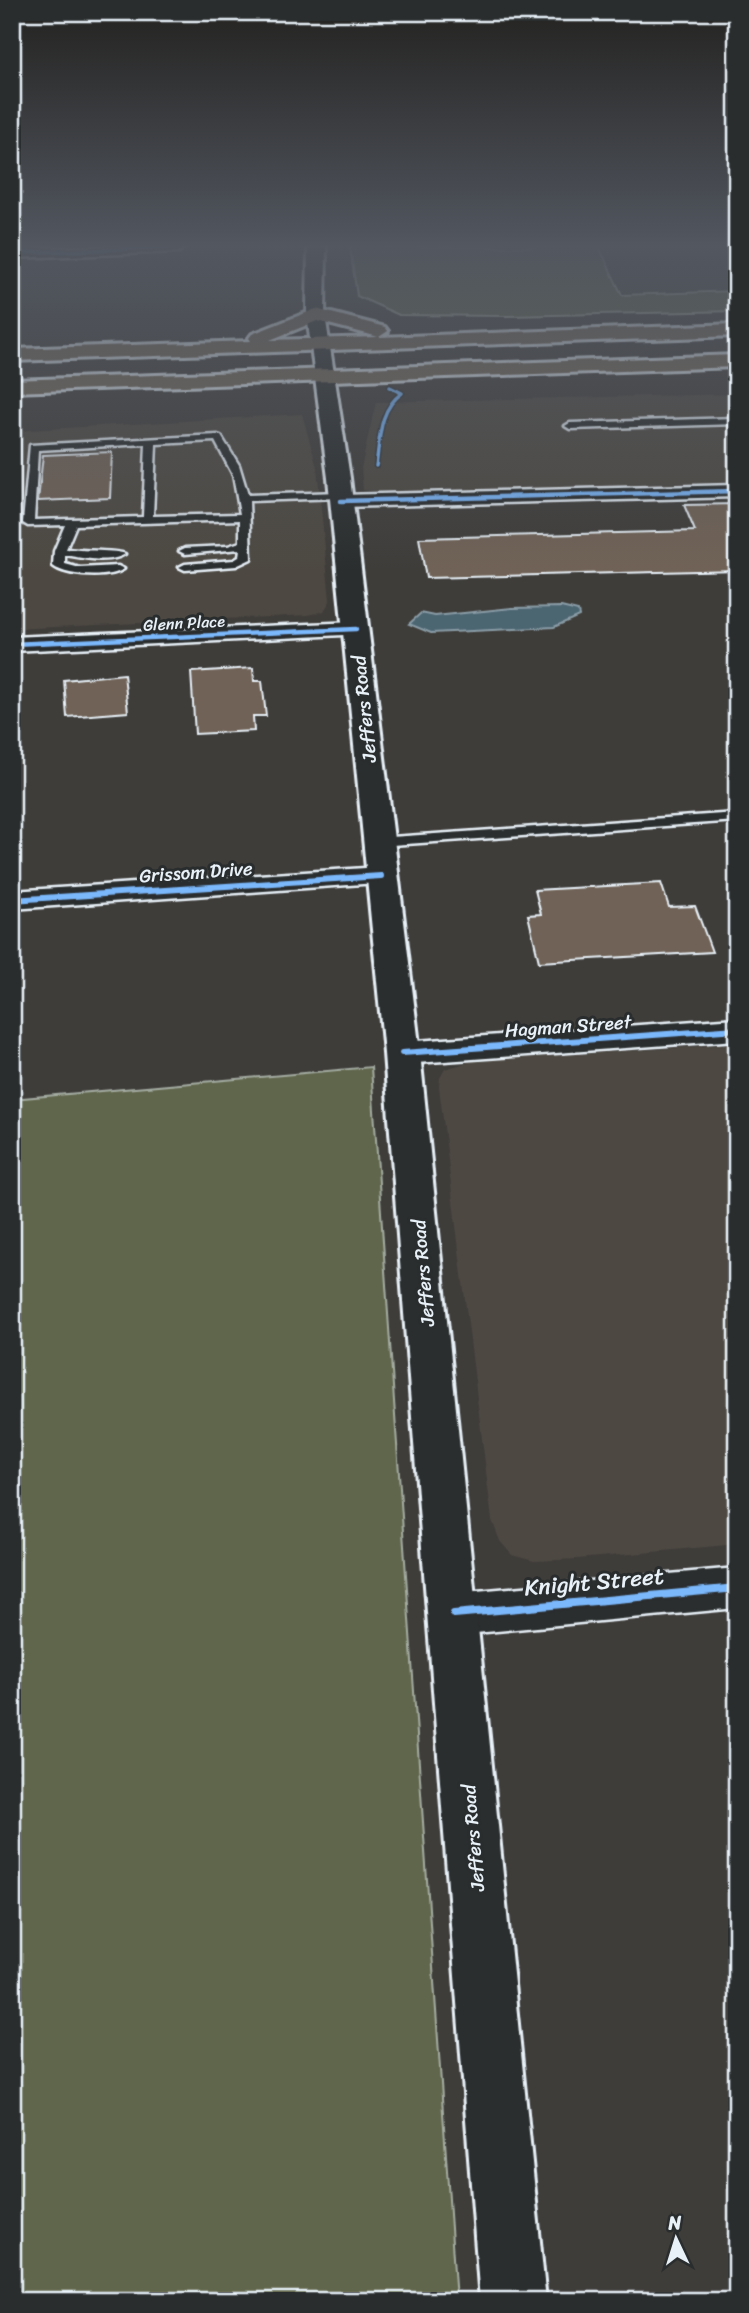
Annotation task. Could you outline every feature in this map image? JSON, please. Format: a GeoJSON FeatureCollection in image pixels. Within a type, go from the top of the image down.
{"type":"FeatureCollection","features":[{"type":"Feature","properties":{"kind":"main road"},"geometry":{"type":"LineString","coordinates":[[12,379],[295,359],[302,355]]}},
{"type":"Feature","properties":{"kind":"main road","name":"Jeffers Road"},"geometry":{"type":"LineString","coordinates":[[322,355],[341,498],[402,1053],[513,2301]]}},
{"type":"Feature","properties":{"kind":"main road"},"geometry":{"type":"LineString","coordinates":[[325,375],[359,360],[434,355]]}},
{"type":"Feature","properties":{"kind":"main road"},"geometry":{"type":"LineString","coordinates":[[12,386],[737,361]]}},
{"type":"Feature","properties":{"kind":"street"},"geometry":{"type":"LineString","coordinates":[[341,498],[737,491]]}},
{"type":"Feature","properties":{"kind":"street","name":"Glenn Place"},"geometry":{"type":"LineString","coordinates":[[12,644],[356,629]]}},
{"type":"Feature","properties":{"kind":"street","name":"Grissom Drive"},"geometry":{"type":"LineString","coordinates":[[12,900],[379,859]]}},
{"type":"Feature","properties":{"kind":"street","name":"Hagman Street"},"geometry":{"type":"LineString","coordinates":[[402,1053],[737,1029]]}},
{"type":"Feature","properties":{"kind":"street","name":"Knight Street"},"geometry":{"type":"LineString","coordinates":[[454,1614],[737,1588]]}},
{"type":"Feature","properties":{"kind":"lane"},"geometry":{"type":"LineString","coordinates":[[570,426],[737,421]]}},
{"type":"Feature","properties":{"kind":"lane"},"geometry":{"type":"LineString","coordinates":[[185,567],[236,563],[245,559],[246,544],[245,498],[230,459],[218,438],[33,447],[28,523],[245,517]]}},
{"type":"Feature","properties":{"kind":"lane"},"geometry":{"type":"LineString","coordinates":[[148,519],[151,440]]}},
{"type":"Feature","properties":{"kind":"lane"},"geometry":{"type":"LineString","coordinates":[[245,498],[341,498]]}},
{"type":"Feature","properties":{"kind":"lane"},"geometry":{"type":"LineString","coordinates":[[72,521],[60,551],[60,566],[67,571],[118,569]]}},
{"type":"Feature","properties":{"kind":"lane"},"geometry":{"type":"LineString","coordinates":[[185,551],[228,549],[246,544]]}},
{"type":"Feature","properties":{"kind":"lane"},"geometry":{"type":"LineString","coordinates":[[60,551],[87,556],[118,554]]}},
{"type":"Feature","properties":{"kind":"lane"},"geometry":{"type":"LineString","coordinates":[[379,859],[737,817]]}},
{"type":"Feature","properties":{"kind":"shaded area"},"geometry":{"type":"Polygon","coordinates":[[[737,394],[737,483],[388,493],[363,490],[361,468],[376,402],[737,394]]]}},
{"type":"Feature","properties":{"kind":"shaded area"},"geometry":{"type":"Polygon","coordinates":[[[302,414],[317,467],[330,601],[324,611],[308,615],[12,629],[13,431],[302,414]]]}},
{"type":"Feature","properties":{"kind":"shaded area"},"geometry":{"type":"Polygon","coordinates":[[[737,1044],[737,1544],[577,1559],[534,1561],[512,1555],[500,1541],[492,1520],[440,1078],[445,1069],[473,1061],[737,1044]]]}},
{"type":"Feature","properties":{"kind":"green space"},"geometry":{"type":"Polygon","coordinates":[[[371,1067],[456,2301],[12,2301],[12,1099],[371,1067]]]}},
{"type":"Feature","properties":{"kind":"water"},"geometry":{"type":"Polygon","coordinates":[[[561,607],[578,611],[579,616],[554,627],[431,633],[409,624],[421,613],[435,616],[512,608],[561,607]]]}},
{"type":"Feature","properties":{"kind":"building"},"geometry":{"type":"Polygon","coordinates":[[[112,452],[110,498],[38,501],[43,455],[112,452]]]}},
{"type":"Feature","properties":{"kind":"building"},"geometry":{"type":"Polygon","coordinates":[[[737,504],[737,570],[426,578],[419,538],[695,531],[684,505],[737,504]]]}},
{"type":"Feature","properties":{"kind":"building"},"geometry":{"type":"Polygon","coordinates":[[[253,668],[254,681],[262,681],[266,716],[253,716],[254,731],[195,734],[191,672],[253,668]]]}},
{"type":"Feature","properties":{"kind":"building"},"geometry":{"type":"Polygon","coordinates":[[[124,674],[128,712],[67,717],[64,680],[124,674]]]}},
{"type":"Feature","properties":{"kind":"building"},"geometry":{"type":"Polygon","coordinates":[[[661,883],[669,907],[695,906],[712,952],[539,962],[528,915],[541,914],[535,890],[661,883]]]}},
{"type":"Feature","properties":{"kind":"cycle path"},"geometry":{"type":"LineString","coordinates":[[376,466],[384,415],[388,406],[402,393],[390,387]]}},
{"type":"Feature","properties":{"kind":"cycle path"},"geometry":{"type":"LineString","coordinates":[[341,501],[737,491]]}},
{"type":"Feature","properties":{"kind":"cycle path"},"geometry":{"type":"LineString","coordinates":[[12,644],[356,629]]}},
{"type":"Feature","properties":{"kind":"cycle path"},"geometry":{"type":"LineString","coordinates":[[12,900],[381,876]]}},
{"type":"Feature","properties":{"kind":"cycle path"},"geometry":{"type":"LineString","coordinates":[[402,1053],[737,1029]]}},
{"type":"Feature","properties":{"kind":"cycle path"},"geometry":{"type":"LineString","coordinates":[[454,1614],[737,1588]]}}]}
